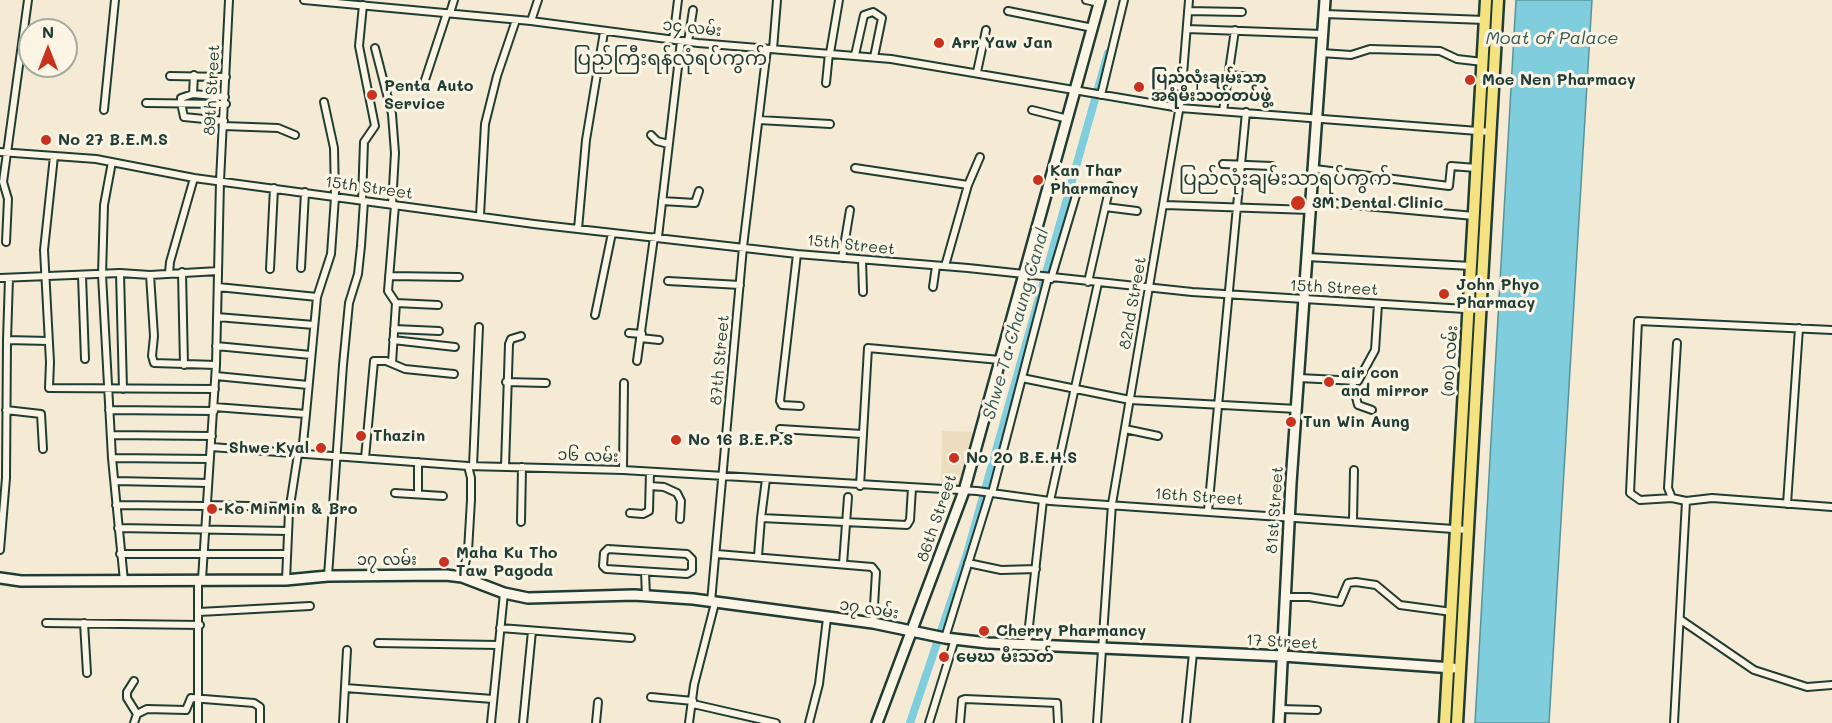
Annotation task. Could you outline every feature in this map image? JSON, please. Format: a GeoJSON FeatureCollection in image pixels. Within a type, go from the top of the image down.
{"type":"FeatureCollection","features":[{"type":"Feature","properties":{"kind":"main road","name":"(၈၀) လမ်း"},"geometry":{"type":"LineString","coordinates":[[1445,723],[1486,0]]}},
{"type":"Feature","properties":{"kind":"main road","name":"(၈၀) လမ်း"},"geometry":{"type":"LineString","coordinates":[[1457,723],[1498,0]]}},
{"type":"Feature","properties":{"kind":"street"},"geometry":{"type":"LineString","coordinates":[[6,242],[8,199],[3,182],[3,152],[28,0]]}},
{"type":"Feature","properties":{"kind":"street"},"geometry":{"type":"LineString","coordinates":[[104,110],[115,0]]}},
{"type":"Feature","properties":{"kind":"street","name":"89th Street"},"geometry":{"type":"LineString","coordinates":[[198,723],[200,579],[206,529],[216,376],[220,181],[226,100],[229,0]]}},
{"type":"Feature","properties":{"kind":"street","name":"၁၄ လမ်း"},"geometry":{"type":"LineString","coordinates":[[304,0],[366,3],[531,21],[681,41],[874,57],[977,72],[1180,108],[1491,132]]}},
{"type":"Feature","properties":{"kind":"street"},"geometry":{"type":"LineString","coordinates":[[424,83],[454,0]]}},
{"type":"Feature","properties":{"kind":"street"},"geometry":{"type":"LineString","coordinates":[[531,21],[538,0]]}},
{"type":"Feature","properties":{"kind":"street"},"geometry":{"type":"LineString","coordinates":[[637,361],[662,201],[681,41],[678,0]]}},
{"type":"Feature","properties":{"kind":"street","name":"87th Street"},"geometry":{"type":"LineString","coordinates":[[689,723],[694,686],[713,603],[743,247],[777,0]]}},
{"type":"Feature","properties":{"kind":"street"},"geometry":{"type":"LineString","coordinates":[[826,82],[839,0]]}},
{"type":"Feature","properties":{"kind":"street"},"geometry":{"type":"LineString","coordinates":[[1086,0],[1100,2]]}},
{"type":"Feature","properties":{"kind":"street"},"geometry":{"type":"LineString","coordinates":[[1101,95],[1124,0]]}},
{"type":"Feature","properties":{"kind":"street","name":"82nd Street"},"geometry":{"type":"LineString","coordinates":[[1102,648],[1112,504],[1180,108],[1189,0]]}},
{"type":"Feature","properties":{"kind":"street","name":"81st Street"},"geometry":{"type":"LineString","coordinates":[[1279,723],[1303,299],[1315,169],[1325,0]]}},
{"type":"Feature","properties":{"kind":"street","name":"86th Street"},"geometry":{"type":"LineString","coordinates":[[877,723],[964,491],[1100,2]]}},
{"type":"Feature","properties":{"kind":"street"},"geometry":{"type":"LineString","coordinates":[[328,576],[349,303],[358,274],[362,246],[364,142],[375,126],[359,46],[366,3]]}},
{"type":"Feature","properties":{"kind":"street"},"geometry":{"type":"LineString","coordinates":[[681,41],[693,10]]}},
{"type":"Feature","properties":{"kind":"street"},"geometry":{"type":"LineString","coordinates":[[1008,11],[1093,28]]}},
{"type":"Feature","properties":{"kind":"street"},"geometry":{"type":"LineString","coordinates":[[1188,11],[1242,12]]}},
{"type":"Feature","properties":{"kind":"street"},"geometry":{"type":"LineString","coordinates":[[855,55],[864,15],[873,12],[882,18],[874,57]]}},
{"type":"Feature","properties":{"kind":"street"},"geometry":{"type":"LineString","coordinates":[[1325,14],[1485,20]]}},
{"type":"Feature","properties":{"kind":"street"},"geometry":{"type":"LineString","coordinates":[[480,215],[485,124],[497,76],[516,20]]}},
{"type":"Feature","properties":{"kind":"street"},"geometry":{"type":"LineString","coordinates":[[1187,28],[1323,34]]}},
{"type":"Feature","properties":{"kind":"street"},"geometry":{"type":"LineString","coordinates":[[977,72],[986,30]]}},
{"type":"Feature","properties":{"kind":"street"},"geometry":{"type":"LineString","coordinates":[[1223,111],[1235,30]]}},
{"type":"Feature","properties":{"kind":"street"},"geometry":{"type":"LineString","coordinates":[[578,229],[586,140],[604,32]]}},
{"type":"Feature","properties":{"kind":"street"},"geometry":{"type":"LineString","coordinates":[[375,48],[392,114],[393,205],[388,291],[396,303],[392,363]]}},
{"type":"Feature","properties":{"kind":"street"},"geometry":{"type":"LineString","coordinates":[[1321,53],[1352,55],[1370,50],[1440,51],[1457,59],[1483,62]]}},
{"type":"Feature","properties":{"kind":"street"},"geometry":{"type":"LineString","coordinates":[[193,94],[194,75]]}},
{"type":"Feature","properties":{"kind":"street"},"geometry":{"type":"LineString","coordinates":[[1229,75],[1262,78]]}},
{"type":"Feature","properties":{"kind":"street"},"geometry":{"type":"LineString","coordinates":[[170,76],[226,77]]}},
{"type":"Feature","properties":{"kind":"street"},"geometry":{"type":"LineString","coordinates":[[226,100],[193,94],[181,98],[184,117],[278,128],[296,135]]}},
{"type":"Feature","properties":{"kind":"street"},"geometry":{"type":"LineString","coordinates":[[146,103],[226,100]]}},
{"type":"Feature","properties":{"kind":"street"},"geometry":{"type":"LineString","coordinates":[[286,580],[290,507],[306,414],[317,297],[331,254],[335,197],[334,148],[324,102]]}},
{"type":"Feature","properties":{"kind":"street"},"geometry":{"type":"LineString","coordinates":[[1032,110],[1068,119]]}},
{"type":"Feature","properties":{"kind":"street"},"geometry":{"type":"LineString","coordinates":[[1208,511],[1244,164],[1246,112]]}},
{"type":"Feature","properties":{"kind":"street"},"geometry":{"type":"LineString","coordinates":[[759,120],[830,124]]}},
{"type":"Feature","properties":{"kind":"street"},"geometry":{"type":"LineString","coordinates":[[651,135],[657,141],[668,144]]}},
{"type":"Feature","properties":{"kind":"street","name":"15th Street"},"geometry":{"type":"LineString","coordinates":[[3,152],[112,162],[194,178],[363,201],[797,254],[945,266],[1149,289],[1481,310]]}},
{"type":"Feature","properties":{"kind":"street"},"geometry":{"type":"LineString","coordinates":[[54,156],[44,250],[51,362],[49,388],[215,389]]}},
{"type":"Feature","properties":{"kind":"street"},"geometry":{"type":"LineString","coordinates":[[945,266],[968,185],[980,157]]}},
{"type":"Feature","properties":{"kind":"street"},"geometry":{"type":"LineString","coordinates":[[112,162],[104,205],[102,275],[112,458],[124,581]]}},
{"type":"Feature","properties":{"kind":"street"},"geometry":{"type":"LineString","coordinates":[[1223,164],[1272,166]]}},
{"type":"Feature","properties":{"kind":"street"},"geometry":{"type":"LineString","coordinates":[[1315,169],[1449,186],[1451,166],[1476,168]]}},
{"type":"Feature","properties":{"kind":"street"},"geometry":{"type":"LineString","coordinates":[[855,168],[968,185]]}},
{"type":"Feature","properties":{"kind":"street"},"geometry":{"type":"LineString","coordinates":[[169,273],[194,178]]}},
{"type":"Feature","properties":{"kind":"street"},"geometry":{"type":"LineString","coordinates":[[1088,282],[1110,186]]}},
{"type":"Feature","properties":{"kind":"street"},"geometry":{"type":"LineString","coordinates":[[270,269],[274,188]]}},
{"type":"Feature","properties":{"kind":"street"},"geometry":{"type":"LineString","coordinates":[[662,201],[695,203],[699,191]]}},
{"type":"Feature","properties":{"kind":"street"},"geometry":{"type":"LineString","coordinates":[[301,268],[305,192]]}},
{"type":"Feature","properties":{"kind":"street"},"geometry":{"type":"LineString","coordinates":[[945,638],[990,493],[1048,278],[1077,192]]}},
{"type":"Feature","properties":{"kind":"street"},"geometry":{"type":"LineString","coordinates":[[1165,205],[1310,206],[1474,216]]}},
{"type":"Feature","properties":{"kind":"street"},"geometry":{"type":"LineString","coordinates":[[1105,207],[1137,211]]}},
{"type":"Feature","properties":{"kind":"street"},"geometry":{"type":"LineString","coordinates":[[842,258],[850,210]]}},
{"type":"Feature","properties":{"kind":"street"},"geometry":{"type":"LineString","coordinates":[[595,315],[612,233]]}},
{"type":"Feature","properties":{"kind":"street"},"geometry":{"type":"LineString","coordinates":[[797,254],[780,401],[782,405],[800,406]]}},
{"type":"Feature","properties":{"kind":"street"},"geometry":{"type":"LineString","coordinates":[[1307,257],[1471,266]]}},
{"type":"Feature","properties":{"kind":"street"},"geometry":{"type":"LineString","coordinates":[[862,260],[863,292]]}},
{"type":"Feature","properties":{"kind":"street"},"geometry":{"type":"LineString","coordinates":[[933,287],[936,266]]}},
{"type":"Feature","properties":{"kind":"street"},"geometry":{"type":"LineString","coordinates":[[0,278],[120,273],[150,275],[218,271]]}},
{"type":"Feature","properties":{"kind":"street"},"geometry":{"type":"LineString","coordinates":[[182,272],[184,365]]}},
{"type":"Feature","properties":{"kind":"street"},"geometry":{"type":"LineString","coordinates":[[120,273],[123,389]]}},
{"type":"Feature","properties":{"kind":"street"},"geometry":{"type":"LineString","coordinates":[[150,275],[153,360],[157,364],[216,365]]}},
{"type":"Feature","properties":{"kind":"street"},"geometry":{"type":"LineString","coordinates":[[82,276],[85,359]]}},
{"type":"Feature","properties":{"kind":"street"},"geometry":{"type":"LineString","coordinates":[[389,276],[459,277]]}},
{"type":"Feature","properties":{"kind":"street"},"geometry":{"type":"LineString","coordinates":[[0,550],[9,278]]}},
{"type":"Feature","properties":{"kind":"street"},"geometry":{"type":"LineString","coordinates":[[668,281],[740,285]]}},
{"type":"Feature","properties":{"kind":"street"},"geometry":{"type":"LineString","coordinates":[[1027,644],[1047,500],[1098,283]]}},
{"type":"Feature","properties":{"kind":"street"},"geometry":{"type":"LineString","coordinates":[[218,287],[317,297]]}},
{"type":"Feature","properties":{"kind":"street"},"geometry":{"type":"LineString","coordinates":[[396,303],[438,306]]}},
{"type":"Feature","properties":{"kind":"street"},"geometry":{"type":"LineString","coordinates":[[1299,378],[1352,382],[1360,379],[1375,350],[1377,304]]}},
{"type":"Feature","properties":{"kind":"street"},"geometry":{"type":"LineString","coordinates":[[217,317],[314,325]]}},
{"type":"Feature","properties":{"kind":"street"},"geometry":{"type":"LineString","coordinates":[[1832,330],[1638,321],[1630,493],[1640,500],[1672,498],[1686,501],[1712,498],[1832,507]]}},
{"type":"Feature","properties":{"kind":"street"},"geometry":{"type":"LineString","coordinates":[[462,577],[468,551],[478,327]]}},
{"type":"Feature","properties":{"kind":"street"},"geometry":{"type":"LineString","coordinates":[[1787,504],[1799,328]]}},
{"type":"Feature","properties":{"kind":"street"},"geometry":{"type":"LineString","coordinates":[[394,329],[439,331]]}},
{"type":"Feature","properties":{"kind":"street"},"geometry":{"type":"LineString","coordinates":[[629,333],[659,340]]}},
{"type":"Feature","properties":{"kind":"street"},"geometry":{"type":"LineString","coordinates":[[505,466],[509,344],[511,339],[521,336]]}},
{"type":"Feature","properties":{"kind":"street"},"geometry":{"type":"LineString","coordinates":[[7,340],[48,341]]}},
{"type":"Feature","properties":{"kind":"street"},"geometry":{"type":"LineString","coordinates":[[393,340],[456,347]]}},
{"type":"Feature","properties":{"kind":"street"},"geometry":{"type":"LineString","coordinates":[[1672,498],[1668,488],[1677,343]]}},
{"type":"Feature","properties":{"kind":"street"},"geometry":{"type":"LineString","coordinates":[[216,346],[311,355]]}},
{"type":"Feature","properties":{"kind":"street"},"geometry":{"type":"LineString","coordinates":[[860,486],[868,348],[1000,360]]}},
{"type":"Feature","properties":{"kind":"street"},"geometry":{"type":"LineString","coordinates":[[365,458],[372,362],[392,363],[405,369],[454,374]]}},
{"type":"Feature","properties":{"kind":"street"},"geometry":{"type":"LineString","coordinates":[[216,376],[308,385]]}},
{"type":"Feature","properties":{"kind":"street"},"geometry":{"type":"LineString","coordinates":[[1022,378],[1130,399],[1297,409]]}},
{"type":"Feature","properties":{"kind":"street"},"geometry":{"type":"LineString","coordinates":[[506,382],[546,383]]}},
{"type":"Feature","properties":{"kind":"street"},"geometry":{"type":"LineString","coordinates":[[1352,382],[1358,405],[1372,410]]}},
{"type":"Feature","properties":{"kind":"street"},"geometry":{"type":"LineString","coordinates":[[623,470],[624,383]]}},
{"type":"Feature","properties":{"kind":"street"},"geometry":{"type":"LineString","coordinates":[[109,410],[214,409],[306,414]]}},
{"type":"Feature","properties":{"kind":"street"},"geometry":{"type":"LineString","coordinates":[[6,410],[41,414],[43,449]]}},
{"type":"Feature","properties":{"kind":"street"},"geometry":{"type":"LineString","coordinates":[[780,429],[862,434]]}},
{"type":"Feature","properties":{"kind":"street"},"geometry":{"type":"LineString","coordinates":[[1125,429],[1158,436]]}},
{"type":"Feature","properties":{"kind":"street"},"geometry":{"type":"LineString","coordinates":[[111,435],[212,436]]}},
{"type":"Feature","properties":{"kind":"street","name":"၁၆ လမ်း"},"geometry":{"type":"LineString","coordinates":[[211,447],[470,466],[623,470],[964,491]]}},
{"type":"Feature","properties":{"kind":"street"},"geometry":{"type":"LineString","coordinates":[[112,458],[210,459]]}},
{"type":"Feature","properties":{"kind":"street"},"geometry":{"type":"LineString","coordinates":[[418,462],[418,494]]}},
{"type":"Feature","properties":{"kind":"street"},"geometry":{"type":"LineString","coordinates":[[521,522],[522,467]]}},
{"type":"Feature","properties":{"kind":"street"},"geometry":{"type":"LineString","coordinates":[[1353,520],[1354,470]]}},
{"type":"Feature","properties":{"kind":"street"},"geometry":{"type":"LineString","coordinates":[[630,513],[648,514],[650,472]]}},
{"type":"Feature","properties":{"kind":"street"},"geometry":{"type":"LineString","coordinates":[[758,556],[766,479]]}},
{"type":"Feature","properties":{"kind":"street"},"geometry":{"type":"LineString","coordinates":[[115,481],[208,483]]}},
{"type":"Feature","properties":{"kind":"street"},"geometry":{"type":"LineString","coordinates":[[650,486],[663,487],[677,493],[681,501],[680,519]]}},
{"type":"Feature","properties":{"kind":"street"},"geometry":{"type":"LineString","coordinates":[[761,518],[907,525],[910,520],[912,489]]}},
{"type":"Feature","properties":{"kind":"street","name":"16th Street"},"geometry":{"type":"LineString","coordinates":[[964,491],[1047,500],[1353,520],[1468,530]]}},
{"type":"Feature","properties":{"kind":"street"},"geometry":{"type":"LineString","coordinates":[[394,493],[443,496]]}},
{"type":"Feature","properties":{"kind":"street"},"geometry":{"type":"LineString","coordinates":[[843,564],[848,497]]}},
{"type":"Feature","properties":{"kind":"street"},"geometry":{"type":"LineString","coordinates":[[1674,723],[1686,501]]}},
{"type":"Feature","properties":{"kind":"street"},"geometry":{"type":"LineString","coordinates":[[116,505],[290,507]]}},
{"type":"Feature","properties":{"kind":"street"},"geometry":{"type":"LineString","coordinates":[[118,528],[288,531]]}},
{"type":"Feature","properties":{"kind":"street"},"geometry":{"type":"LineString","coordinates":[[605,550],[687,554],[692,559],[690,574],[645,572],[604,568],[605,550]]}},
{"type":"Feature","properties":{"kind":"street"},"geometry":{"type":"LineString","coordinates":[[120,554],[287,554]]}},
{"type":"Feature","properties":{"kind":"street"},"geometry":{"type":"LineString","coordinates":[[717,554],[843,564],[874,569],[873,623]]}},
{"type":"Feature","properties":{"kind":"street"},"geometry":{"type":"LineString","coordinates":[[968,564],[1001,570],[1036,569]]}},
{"type":"Feature","properties":{"kind":"street"},"geometry":{"type":"LineString","coordinates":[[645,572],[646,596]]}},
{"type":"Feature","properties":{"kind":"street","name":"၁၇ လမ်း"},"geometry":{"type":"LineString","coordinates":[[0,578],[21,581],[286,580],[328,576],[447,575],[462,577],[504,593],[528,598],[646,596],[873,623],[945,638],[1027,644]]}},
{"type":"Feature","properties":{"kind":"street"},"geometry":{"type":"LineString","coordinates":[[1285,597],[1309,597],[1340,602],[1348,583],[1356,582],[1376,585],[1400,605],[1452,612]]}},
{"type":"Feature","properties":{"kind":"street"},"geometry":{"type":"LineString","coordinates":[[491,723],[504,593]]}},
{"type":"Feature","properties":{"kind":"street"},"geometry":{"type":"LineString","coordinates":[[199,612],[310,606]]}},
{"type":"Feature","properties":{"kind":"street"},"geometry":{"type":"LineString","coordinates":[[809,723],[819,684],[827,618]]}},
{"type":"Feature","properties":{"kind":"street"},"geometry":{"type":"LineString","coordinates":[[1681,621],[1754,670],[1807,687],[1832,685]]}},
{"type":"Feature","properties":{"kind":"street"},"geometry":{"type":"LineString","coordinates":[[46,623],[200,625]]}},
{"type":"Feature","properties":{"kind":"street"},"geometry":{"type":"LineString","coordinates":[[84,623],[87,673]]}},
{"type":"Feature","properties":{"kind":"street"},"geometry":{"type":"LineString","coordinates":[[500,628],[631,638]]}},
{"type":"Feature","properties":{"kind":"street"},"geometry":{"type":"LineString","coordinates":[[523,723],[532,631]]}},
{"type":"Feature","properties":{"kind":"street"},"geometry":{"type":"LineString","coordinates":[[929,723],[955,639]]}},
{"type":"Feature","properties":{"kind":"street"},"geometry":{"type":"LineString","coordinates":[[378,643],[498,645]]}},
{"type":"Feature","properties":{"kind":"street","name":"17 Street"},"geometry":{"type":"LineString","coordinates":[[1027,644],[1283,656],[1460,668]]}},
{"type":"Feature","properties":{"kind":"street"},"geometry":{"type":"LineString","coordinates":[[1097,723],[1102,648]]}},
{"type":"Feature","properties":{"kind":"street"},"geometry":{"type":"LineString","coordinates":[[343,723],[347,650]]}},
{"type":"Feature","properties":{"kind":"street"},"geometry":{"type":"LineString","coordinates":[[1186,723],[1193,653]]}},
{"type":"Feature","properties":{"kind":"street"},"geometry":{"type":"LineString","coordinates":[[134,681],[127,692],[137,714]]}},
{"type":"Feature","properties":{"kind":"street"},"geometry":{"type":"LineString","coordinates":[[345,688],[493,699]]}},
{"type":"Feature","properties":{"kind":"street"},"geometry":{"type":"LineString","coordinates":[[651,697],[693,703],[776,723]]}},
{"type":"Feature","properties":{"kind":"street"},"geometry":{"type":"LineString","coordinates":[[134,723],[137,714],[147,709],[162,707],[186,710],[190,699],[199,698],[258,704],[260,723]]}},
{"type":"Feature","properties":{"kind":"street"},"geometry":{"type":"LineString","coordinates":[[960,723],[962,700],[965,699],[1057,703],[1058,723]]}},
{"type":"Feature","properties":{"kind":"street"},"geometry":{"type":"LineString","coordinates":[[596,723],[598,702]]}},
{"type":"Feature","properties":{"kind":"street"},"geometry":{"type":"LineString","coordinates":[[1280,709],[1317,710]]}},
{"type":"Feature","properties":{"kind":"shaded area","name":"No 20 B.E.H.S"},"geometry":{"type":"Polygon","coordinates":[[[942,431],[975,432],[959,485],[941,485],[942,431]]]}},
{"type":"Feature","properties":{"kind":"water","name":"Moat of Palace"},"geometry":{"type":"Polygon","coordinates":[[[1516,0],[1592,0],[1549,723],[1475,723],[1516,0]]]}},
{"type":"Feature","properties":{"kind":"waterway","name":"Shwe Ta Chaung Canal"},"geometry":{"type":"LineString","coordinates":[[910,723],[966,557],[1108,53]]}},
{"type":"Feature","properties":{"kind":"place","name":"Arr Yaw Jan"},"geometry":{"type":"Point","coordinates":[939,43]}},
{"type":"Feature","properties":{"kind":"place","name":"Moe Nen Pharmacy"},"geometry":{"type":"Point","coordinates":[1470,80]}},
{"type":"Feature","properties":{"kind":"place","name":"ပြည်လုံးချမ်းသာ အရံမီးသတ်တပ်ဖွဲ့"},"geometry":{"type":"Point","coordinates":[1139,87]}},
{"type":"Feature","properties":{"kind":"place","name":"Penta Auto Service"},"geometry":{"type":"Point","coordinates":[372,95]}},
{"type":"Feature","properties":{"kind":"place","name":"No 27 B.E.M.S"},"geometry":{"type":"Point","coordinates":[46,140]}},
{"type":"Feature","properties":{"kind":"place","name":"Kan Thar Pharmancy"},"geometry":{"type":"Point","coordinates":[1038,180]}},
{"type":"Feature","properties":{"kind":"place","name":"3M Dental Clinic"},"geometry":{"type":"Point","coordinates":[1298,203]}},
{"type":"Feature","properties":{"kind":"place","name":"John Phyo Pharmacy"},"geometry":{"type":"Point","coordinates":[1444,294]}},
{"type":"Feature","properties":{"kind":"place","name":"air con and mirror"},"geometry":{"type":"Point","coordinates":[1329,382]}},
{"type":"Feature","properties":{"kind":"place","name":"Tun Win Aung"},"geometry":{"type":"Point","coordinates":[1291,422]}},
{"type":"Feature","properties":{"kind":"place","name":"Thazin"},"geometry":{"type":"Point","coordinates":[361,436]}},
{"type":"Feature","properties":{"kind":"place","name":"No 16 B.E.P.S"},"geometry":{"type":"Point","coordinates":[676,440]}},
{"type":"Feature","properties":{"kind":"place","name":"Shwe Kyal"},"geometry":{"type":"Point","coordinates":[321,448]}},
{"type":"Feature","properties":{"kind":"place","name":"No 20 B.E.H.S"},"geometry":{"type":"Point","coordinates":[954,458]}},
{"type":"Feature","properties":{"kind":"place","name":"Ko MinMin & Bro"},"geometry":{"type":"Point","coordinates":[212,509]}},
{"type":"Feature","properties":{"kind":"place","name":"Maha Ku Tho Taw Pagoda"},"geometry":{"type":"Point","coordinates":[444,562]}},
{"type":"Feature","properties":{"kind":"place","name":"Cherry Pharmancy"},"geometry":{"type":"Point","coordinates":[984,631]}},
{"type":"Feature","properties":{"kind":"place","name":"မေဃ မီးသတ်"},"geometry":{"type":"Point","coordinates":[944,657]}},
{"type":"Feature","properties":{"kind":"district","name":"ပြည်ကြီးရန်လုံရပ်ကွက်"},"geometry":{"type":"Point","coordinates":[670,59]}},
{"type":"Feature","properties":{"kind":"district","name":"ပြည်လုံးချမ်းသာရပ်ကွက်"},"geometry":{"type":"Point","coordinates":[1285,179]}}]}
